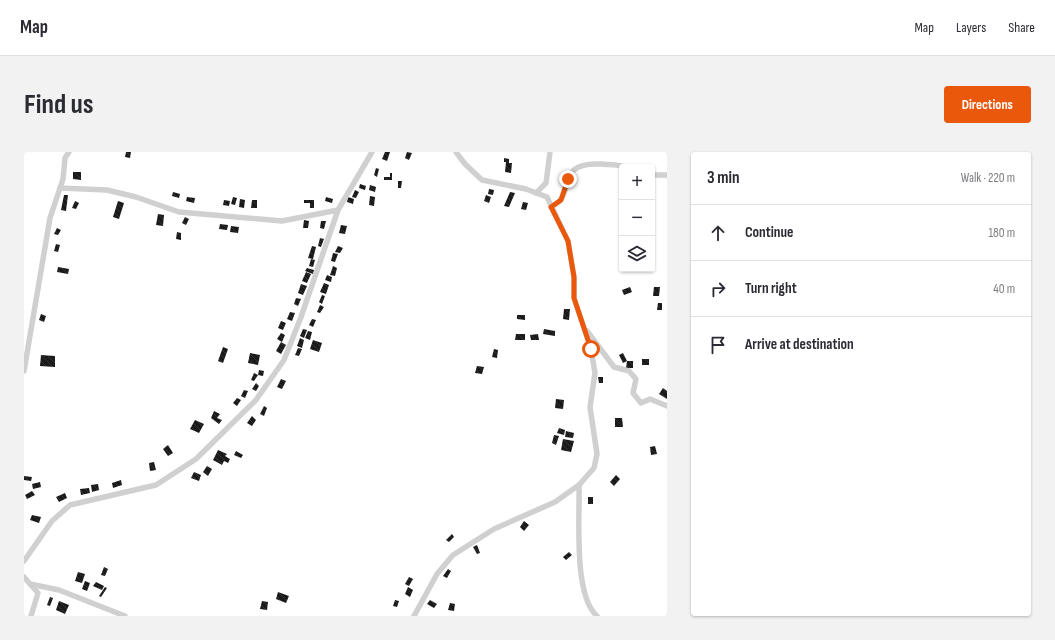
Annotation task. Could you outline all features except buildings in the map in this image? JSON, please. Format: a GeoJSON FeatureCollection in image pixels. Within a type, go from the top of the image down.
{"type":"FeatureCollection","features":[{"type":"Feature","properties":{"kind":"street"},"geometry":{"type":"LineString","coordinates":[[24,370],[50,218],[60,188],[65,158],[69,152]]}},
{"type":"Feature","properties":{"kind":"street"},"geometry":{"type":"LineString","coordinates":[[24,561],[52,521],[70,505],[156,485],[196,459],[256,400],[284,360],[301,317],[338,210],[372,152]]}},
{"type":"Feature","properties":{"kind":"street"},"geometry":{"type":"LineString","coordinates":[[414,616],[437,574],[453,555],[494,529],[556,502],[580,486],[594,468],[597,454],[590,407],[595,373],[585,327],[574,298],[574,277],[568,241],[546,197],[526,189],[482,180],[465,164],[456,152]]}},
{"type":"Feature","properties":{"kind":"street"},"geometry":{"type":"LineString","coordinates":[[536,194],[546,183],[550,152]]}},
{"type":"Feature","properties":{"kind":"street"},"geometry":{"type":"LineString","coordinates":[[551,207],[561,200],[568,179],[574,168],[582,165],[595,164],[619,166]]}},
{"type":"Feature","properties":{"kind":"street"},"geometry":{"type":"LineString","coordinates":[[655,175],[667,175]]}},
{"type":"Feature","properties":{"kind":"street"},"geometry":{"type":"LineString","coordinates":[[60,188],[107,190],[136,197],[179,212],[282,221],[338,210]]}},
{"type":"Feature","properties":{"kind":"street"},"geometry":{"type":"LineString","coordinates":[[585,327],[614,367],[629,371],[636,379],[633,393],[641,403],[650,399],[667,406]]}},
{"type":"Feature","properties":{"kind":"street"},"geometry":{"type":"LineString","coordinates":[[580,486],[579,547],[583,583],[588,606],[597,616]]}},
{"type":"Feature","properties":{"kind":"street"},"geometry":{"type":"LineString","coordinates":[[24,577],[38,593],[31,616]]}},
{"type":"Feature","properties":{"kind":"street"},"geometry":{"type":"LineString","coordinates":[[30,584],[59,590],[125,616]]}},
{"type":"Feature","properties":{"kind":"route"},"geometry":{"type":"LineString","coordinates":[[568,179],[561,200],[551,207],[568,241],[574,277],[574,298],[582,318],[591,349]]}}]}
